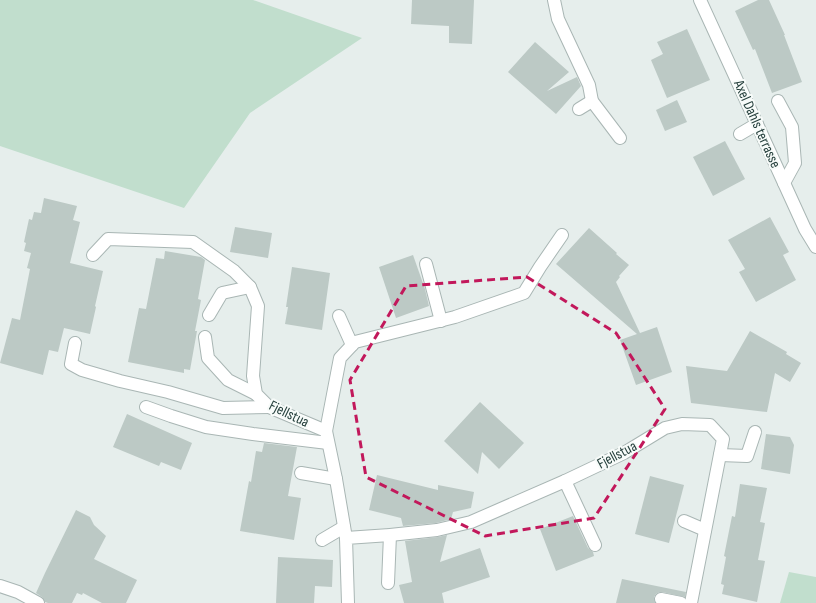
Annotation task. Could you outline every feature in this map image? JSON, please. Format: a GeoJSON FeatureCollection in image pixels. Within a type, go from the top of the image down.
{"type":"FeatureCollection","features":[{"type":"Feature","properties":{"kind":"street"},"geometry":{"type":"LineString","coordinates":[[554,0],[558,19],[589,85],[592,101],[620,138]]}},
{"type":"Feature","properties":{"kind":"street","name":"Axel Dahls terrasse"},"geometry":{"type":"LineString","coordinates":[[700,0],[805,229],[816,247]]}},
{"type":"Feature","properties":{"kind":"street"},"geometry":{"type":"LineString","coordinates":[[579,109],[592,101]]}},
{"type":"Feature","properties":{"kind":"street"},"geometry":{"type":"LineString","coordinates":[[778,101],[792,127],[795,163],[784,183]]}},
{"type":"Feature","properties":{"kind":"street"},"geometry":{"type":"LineString","coordinates":[[740,134],[757,124]]}},
{"type":"Feature","properties":{"kind":"street"},"geometry":{"type":"LineString","coordinates":[[348,603],[345,532],[327,437],[340,358],[355,342],[455,317],[524,293],[562,235]]}},
{"type":"Feature","properties":{"kind":"street"},"geometry":{"type":"LineString","coordinates":[[93,255],[108,239],[193,242],[234,271],[250,287]]}},
{"type":"Feature","properties":{"kind":"street"},"geometry":{"type":"LineString","coordinates":[[426,264],[441,321]]}},
{"type":"Feature","properties":{"kind":"street"},"geometry":{"type":"LineString","coordinates":[[209,315],[222,293],[250,287]]}},
{"type":"Feature","properties":{"kind":"street","name":"Fjellstua"},"geometry":{"type":"LineString","coordinates":[[250,287],[258,306],[253,376],[256,394],[269,407],[327,437]]}},
{"type":"Feature","properties":{"kind":"street"},"geometry":{"type":"LineString","coordinates":[[339,316],[352,345]]}},
{"type":"Feature","properties":{"kind":"street"},"geometry":{"type":"LineString","coordinates":[[205,336],[208,358],[228,380],[256,394]]}},
{"type":"Feature","properties":{"kind":"street"},"geometry":{"type":"LineString","coordinates":[[75,343],[71,364],[82,370],[223,408],[269,407]]}},
{"type":"Feature","properties":{"kind":"street"},"geometry":{"type":"LineString","coordinates":[[146,407],[206,427],[253,434],[327,437]]}},
{"type":"Feature","properties":{"kind":"street","name":"Fjellstua"},"geometry":{"type":"LineString","coordinates":[[345,532],[390,535],[437,530],[471,522],[565,481],[624,453],[665,428],[682,424],[710,425],[723,439],[691,603]]}},
{"type":"Feature","properties":{"kind":"street"},"geometry":{"type":"LineString","coordinates":[[720,455],[747,456],[755,432]]}},
{"type":"Feature","properties":{"kind":"street"},"geometry":{"type":"LineString","coordinates":[[300,474],[336,479]]}},
{"type":"Feature","properties":{"kind":"street"},"geometry":{"type":"LineString","coordinates":[[565,481],[595,545]]}},
{"type":"Feature","properties":{"kind":"street"},"geometry":{"type":"LineString","coordinates":[[684,521],[705,530]]}},
{"type":"Feature","properties":{"kind":"street"},"geometry":{"type":"LineString","coordinates":[[322,540],[345,532]]}},
{"type":"Feature","properties":{"kind":"street"},"geometry":{"type":"LineString","coordinates":[[388,583],[390,535]]}},
{"type":"Feature","properties":{"kind":"street"},"geometry":{"type":"LineString","coordinates":[[0,586],[18,592],[38,603]]}},
{"type":"Feature","properties":{"kind":"street"},"geometry":{"type":"LineString","coordinates":[[661,599],[681,603]]}},
{"type":"Feature","properties":{"kind":"highlighted area"},"geometry":{"type":"Polygon","coordinates":[[[527,277],[616,333],[665,409],[594,518],[485,536],[366,477],[350,380],[406,286],[527,277]]]}},
{"type":"Feature","properties":{"kind":"green space"},"geometry":{"type":"Polygon","coordinates":[[[0,0],[253,0],[362,38],[250,113],[184,208],[0,146],[0,0]]]}},
{"type":"Feature","properties":{"kind":"green space"},"geometry":{"type":"Polygon","coordinates":[[[789,572],[816,577],[816,603],[780,603],[789,572]]]}},
{"type":"Feature","properties":{"kind":"building"},"geometry":{"type":"Polygon","coordinates":[[[412,0],[474,0],[472,44],[449,43],[449,26],[411,24],[412,0]]]}},
{"type":"Feature","properties":{"kind":"building"},"geometry":{"type":"Polygon","coordinates":[[[758,0],[769,0],[785,35],[802,82],[772,93],[755,49],[753,50],[735,11],[758,0]]]}},
{"type":"Feature","properties":{"kind":"building"},"geometry":{"type":"Polygon","coordinates":[[[687,29],[710,80],[667,98],[651,60],[663,54],[657,42],[687,29]]]}},
{"type":"Feature","properties":{"kind":"building"},"geometry":{"type":"Polygon","coordinates":[[[535,42],[569,72],[547,91],[577,77],[581,86],[556,114],[508,72],[535,42]]]}},
{"type":"Feature","properties":{"kind":"building"},"geometry":{"type":"Polygon","coordinates":[[[677,100],[687,122],[665,131],[656,110],[677,100]]]}},
{"type":"Feature","properties":{"kind":"building"},"geometry":{"type":"Polygon","coordinates":[[[725,141],[745,179],[713,196],[693,157],[725,141]]]}},
{"type":"Feature","properties":{"kind":"building"},"geometry":{"type":"Polygon","coordinates":[[[44,198],[77,206],[73,220],[80,222],[70,263],[103,271],[90,334],[64,328],[58,352],[49,350],[43,375],[0,363],[12,318],[20,320],[30,269],[27,268],[31,253],[24,251],[26,243],[24,242],[29,219],[32,220],[34,212],[41,213],[44,198]]]}},
{"type":"Feature","properties":{"kind":"building"},"geometry":{"type":"Polygon","coordinates":[[[770,217],[789,252],[783,255],[796,280],[756,302],[739,272],[745,269],[728,240],[770,217]]]}},
{"type":"Feature","properties":{"kind":"building"},"geometry":{"type":"Polygon","coordinates":[[[235,227],[272,233],[268,258],[230,252],[235,227]]]}},
{"type":"Feature","properties":{"kind":"building"},"geometry":{"type":"Polygon","coordinates":[[[589,228],[629,265],[619,276],[620,277],[616,282],[640,333],[657,327],[672,372],[636,385],[620,340],[637,334],[556,264],[589,228]]]}},
{"type":"Feature","properties":{"kind":"building"},"geometry":{"type":"Polygon","coordinates":[[[165,251],[201,257],[205,260],[198,299],[201,300],[195,331],[197,331],[190,370],[184,369],[184,373],[128,362],[139,308],[146,309],[156,258],[164,259],[165,251]]]}},
{"type":"Feature","properties":{"kind":"building"},"geometry":{"type":"Polygon","coordinates":[[[413,255],[425,289],[429,306],[396,318],[379,267],[413,255]]]}},
{"type":"Feature","properties":{"kind":"building"},"geometry":{"type":"Polygon","coordinates":[[[292,267],[330,273],[322,330],[285,324],[292,267]]]}},
{"type":"Feature","properties":{"kind":"building"},"geometry":{"type":"Polygon","coordinates":[[[750,331],[787,352],[786,354],[801,363],[790,382],[775,373],[767,412],[691,403],[686,366],[727,371],[750,331]]]}},
{"type":"Feature","properties":{"kind":"building"},"geometry":{"type":"Polygon","coordinates":[[[480,402],[524,443],[499,469],[482,452],[478,474],[444,441],[480,402]]]}},
{"type":"Feature","properties":{"kind":"building"},"geometry":{"type":"Polygon","coordinates":[[[127,414],[192,443],[181,470],[161,462],[159,466],[113,447],[127,414]]]}},
{"type":"Feature","properties":{"kind":"building"},"geometry":{"type":"Polygon","coordinates":[[[766,434],[790,437],[794,445],[790,474],[761,469],[766,434]]]}},
{"type":"Feature","properties":{"kind":"building"},"geometry":{"type":"Polygon","coordinates":[[[264,443],[297,447],[288,496],[301,498],[294,540],[240,531],[256,451],[262,452],[264,443]]]}},
{"type":"Feature","properties":{"kind":"building"},"geometry":{"type":"Polygon","coordinates":[[[377,475],[438,490],[438,485],[474,492],[471,508],[453,512],[451,519],[436,523],[403,526],[401,518],[369,510],[377,475]]]}},
{"type":"Feature","properties":{"kind":"building"},"geometry":{"type":"Polygon","coordinates":[[[650,476],[684,485],[669,543],[635,534],[650,476]]]}},
{"type":"Feature","properties":{"kind":"building"},"geometry":{"type":"Polygon","coordinates":[[[740,484],[767,488],[760,522],[765,523],[758,560],[765,561],[757,602],[722,594],[724,585],[721,584],[726,557],[724,556],[732,516],[735,517],[740,484]]]}},
{"type":"Feature","properties":{"kind":"building"},"geometry":{"type":"Polygon","coordinates":[[[76,510],[90,517],[94,525],[106,536],[94,559],[137,580],[126,603],[102,603],[83,593],[82,595],[77,593],[72,603],[48,603],[36,593],[76,510]]]}},
{"type":"Feature","properties":{"kind":"building"},"geometry":{"type":"Polygon","coordinates":[[[573,516],[588,548],[593,552],[594,556],[556,571],[540,529],[573,516]]]}},
{"type":"Feature","properties":{"kind":"building"},"geometry":{"type":"Polygon","coordinates":[[[447,535],[440,562],[480,548],[490,577],[442,593],[444,603],[404,603],[399,585],[412,582],[405,541],[447,535]]]}},
{"type":"Feature","properties":{"kind":"building"},"geometry":{"type":"Polygon","coordinates":[[[278,557],[333,560],[332,587],[315,586],[314,603],[276,603],[278,557]]]}},
{"type":"Feature","properties":{"kind":"building"},"geometry":{"type":"Polygon","coordinates":[[[622,579],[686,592],[685,597],[659,592],[654,597],[655,603],[616,603],[622,579]]]}}]}
